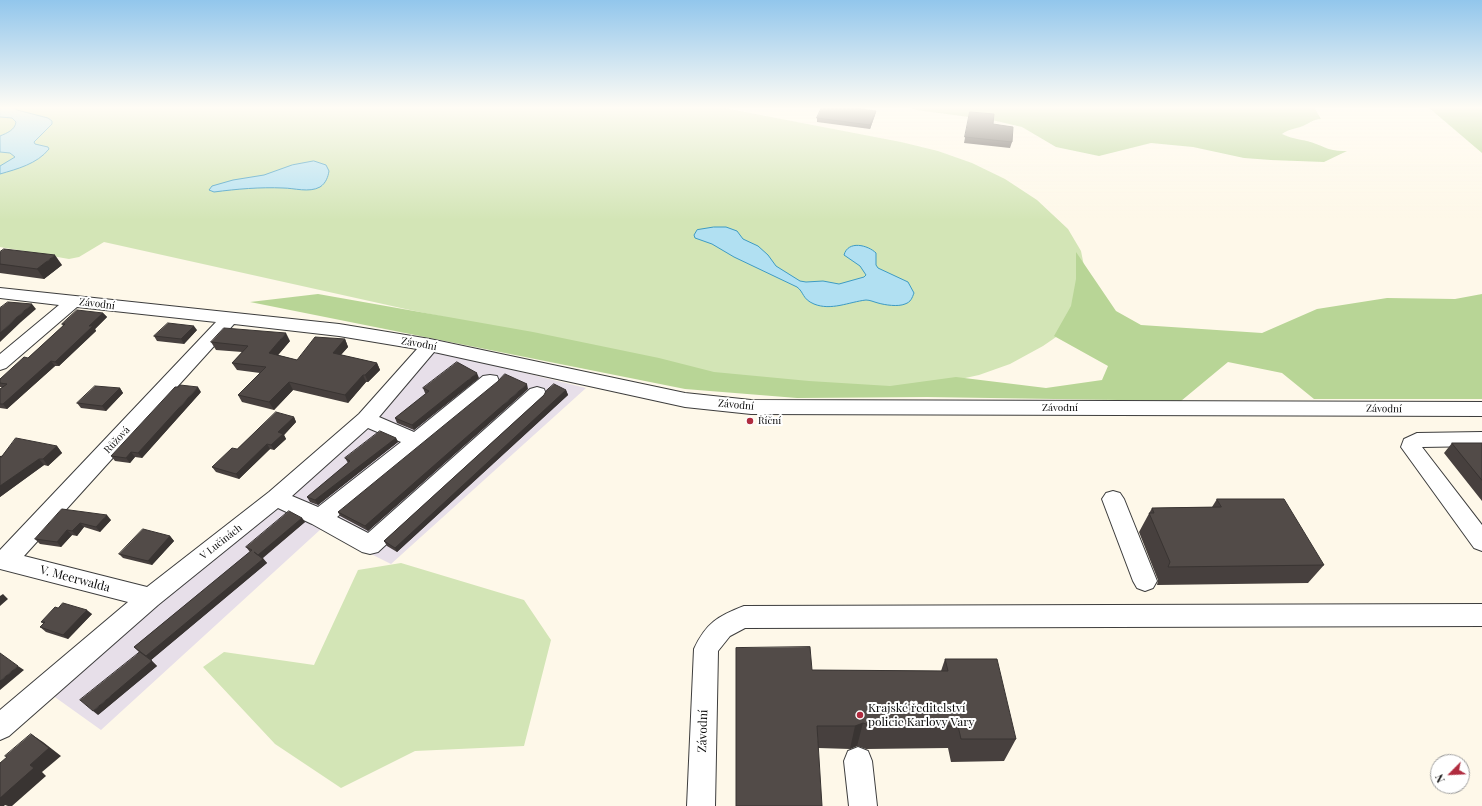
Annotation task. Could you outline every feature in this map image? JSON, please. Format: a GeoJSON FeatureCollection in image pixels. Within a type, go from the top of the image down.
{"type":"FeatureCollection","features":[{"type":"Feature","properties":{"kind":"street","name":"Závodní"},"geometry":{"type":"LineString","coordinates":[[0,293],[339,330],[430,345],[685,400],[751,407],[1482,409]]}},
{"type":"Feature","properties":{"kind":"street"},"geometry":{"type":"LineString","coordinates":[[0,364],[73,301]]}},
{"type":"Feature","properties":{"kind":"street","name":"Růžová"},"geometry":{"type":"LineString","coordinates":[[2,560],[229,319]]}},
{"type":"Feature","properties":{"kind":"street","name":"V Lučinách"},"geometry":{"type":"LineString","coordinates":[[0,727],[150,598],[276,498],[366,419],[430,345]]}},
{"type":"Feature","properties":{"kind":"street"},"geometry":{"type":"LineString","coordinates":[[320,518],[490,381]]}},
{"type":"Feature","properties":{"kind":"street"},"geometry":{"type":"LineString","coordinates":[[276,498],[320,518],[370,545],[537,394]]}},
{"type":"Feature","properties":{"kind":"street"},"geometry":{"type":"LineString","coordinates":[[366,419],[417,441]]}},
{"type":"Feature","properties":{"kind":"street"},"geometry":{"type":"LineString","coordinates":[[1482,439],[1417,440],[1411,444],[1411,447],[1482,542]]}},
{"type":"Feature","properties":{"kind":"street"},"geometry":{"type":"LineString","coordinates":[[1113,499],[1145,581]]}},
{"type":"Feature","properties":{"kind":"street","name":"V. Meerwalda"},"geometry":{"type":"LineString","coordinates":[[2,560],[150,598]]}},
{"type":"Feature","properties":{"kind":"street","name":"Závodní"},"geometry":{"type":"LineString","coordinates":[[700,806],[706,649],[714,633],[729,622],[744,617],[949,615],[1357,617],[1482,616]]}},
{"type":"Feature","properties":{"kind":"street"},"geometry":{"type":"LineString","coordinates":[[858,761],[863,806]]}},
{"type":"Feature","properties":{"kind":"shaded area"},"geometry":{"type":"Polygon","coordinates":[[[436,351],[586,388],[391,564],[321,529],[101,730],[52,695],[379,415],[436,351]]]}},
{"type":"Feature","properties":{"kind":"green space"},"geometry":{"type":"Polygon","coordinates":[[[0,145],[912,145],[938,151],[972,163],[1005,179],[1037,200],[1068,229],[1081,251],[1087,281],[1059,335],[1043,346],[1010,364],[979,375],[947,382],[878,389],[718,375],[578,344],[410,310],[104,242],[79,257],[69,259],[0,247],[0,145]]]}},
{"type":"Feature","properties":{"kind":"green space"},"geometry":{"type":"Polygon","coordinates":[[[1052,145],[1145,145],[1099,156],[1056,147],[1052,145]]]}},
{"type":"Feature","properties":{"kind":"green space"},"geometry":{"type":"Polygon","coordinates":[[[1168,145],[1318,145],[1330,149],[1347,151],[1324,162],[1244,158],[1193,147],[1168,145]]]}},
{"type":"Feature","properties":{"kind":"green space"},"geometry":{"type":"Polygon","coordinates":[[[1472,145],[1482,145],[1482,153],[1472,145]]]}},
{"type":"Feature","properties":{"kind":"green space"},"geometry":{"type":"Polygon","coordinates":[[[1076,252],[1116,311],[1141,325],[1262,333],[1317,309],[1387,298],[1455,299],[1482,294],[1482,399],[1314,399],[1282,373],[1228,362],[1181,401],[927,397],[797,398],[685,389],[250,302],[318,294],[533,332],[659,358],[714,372],[809,381],[890,386],[956,377],[1046,388],[1102,380],[1108,366],[1054,336],[1071,306],[1076,279],[1076,252]]]}},
{"type":"Feature","properties":{"kind":"green space"},"geometry":{"type":"Polygon","coordinates":[[[401,563],[524,600],[551,640],[524,746],[415,751],[341,788],[275,744],[203,667],[224,652],[314,665],[358,570],[401,563]]]}},
{"type":"Feature","properties":{"kind":"water"},"geometry":{"type":"Polygon","coordinates":[[[0,145],[38,145],[48,147],[49,149],[39,159],[0,174],[0,166],[15,157],[10,153],[0,152],[0,145]]]}},
{"type":"Feature","properties":{"kind":"water"},"geometry":{"type":"Polygon","coordinates":[[[314,161],[326,165],[329,171],[325,182],[316,189],[257,188],[214,192],[209,190],[212,186],[233,180],[264,175],[292,165],[314,161]]]}},
{"type":"Feature","properties":{"kind":"water"},"geometry":{"type":"Polygon","coordinates":[[[714,227],[726,227],[737,231],[743,239],[758,246],[768,255],[776,266],[800,281],[806,282],[823,281],[839,284],[864,277],[866,275],[860,266],[844,255],[846,250],[850,247],[858,245],[863,246],[876,253],[876,265],[878,268],[908,282],[914,293],[909,302],[899,305],[884,304],[866,300],[827,307],[820,306],[807,300],[797,287],[734,257],[712,244],[695,238],[694,235],[697,230],[714,227]]]}},
{"type":"Feature","properties":{"kind":"building"},"geometry":{"type":"Polygon","coordinates":[[[4,249],[55,255],[37,269],[0,264],[0,252],[4,249]]]}},
{"type":"Feature","properties":{"kind":"building"},"geometry":{"type":"Polygon","coordinates":[[[8,302],[32,304],[0,333],[0,308],[8,302]]]}},
{"type":"Feature","properties":{"kind":"building"},"geometry":{"type":"Polygon","coordinates":[[[77,310],[103,313],[89,326],[93,326],[55,362],[51,361],[3,404],[0,404],[0,389],[7,384],[0,383],[0,379],[24,357],[28,358],[65,324],[62,324],[77,310]]]}},
{"type":"Feature","properties":{"kind":"building"},"geometry":{"type":"Polygon","coordinates":[[[168,323],[194,326],[181,339],[154,336],[168,323]]]}},
{"type":"Feature","properties":{"kind":"building"},"geometry":{"type":"Polygon","coordinates":[[[224,328],[286,333],[269,353],[297,360],[315,337],[345,339],[333,353],[377,363],[365,375],[363,375],[345,395],[289,382],[269,402],[238,395],[266,367],[232,363],[248,346],[211,342],[224,328]]]}},
{"type":"Feature","properties":{"kind":"building"},"geometry":{"type":"Polygon","coordinates":[[[457,362],[477,373],[412,425],[395,418],[429,391],[423,388],[457,362]]]}},
{"type":"Feature","properties":{"kind":"building"},"geometry":{"type":"Polygon","coordinates":[[[505,374],[527,384],[365,526],[338,512],[497,382],[505,374]]]}},
{"type":"Feature","properties":{"kind":"building"},"geometry":{"type":"Polygon","coordinates":[[[554,384],[566,390],[395,548],[384,541],[544,395],[546,391],[554,384]]]}},
{"type":"Feature","properties":{"kind":"building"},"geometry":{"type":"Polygon","coordinates":[[[180,385],[198,387],[138,453],[131,452],[126,458],[111,456],[175,387],[180,385]]]}},
{"type":"Feature","properties":{"kind":"building"},"geometry":{"type":"Polygon","coordinates":[[[95,386],[120,388],[102,406],[77,403],[95,386]]]}},
{"type":"Feature","properties":{"kind":"building"},"geometry":{"type":"Polygon","coordinates":[[[276,412],[294,417],[278,432],[283,434],[271,445],[267,444],[236,474],[212,467],[232,448],[237,449],[276,412]]]}},
{"type":"Feature","properties":{"kind":"building"},"geometry":{"type":"Polygon","coordinates":[[[380,431],[396,438],[315,500],[307,497],[350,461],[345,458],[380,431]]]}},
{"type":"Feature","properties":{"kind":"building"},"geometry":{"type":"Polygon","coordinates":[[[16,438],[57,446],[43,459],[39,459],[0,486],[0,456],[1,457],[16,438]]]}},
{"type":"Feature","properties":{"kind":"building"},"geometry":{"type":"Polygon","coordinates":[[[1452,443],[1482,443],[1482,480],[1452,443]]]}},
{"type":"Feature","properties":{"kind":"building"},"geometry":{"type":"Polygon","coordinates":[[[1217,499],[1284,499],[1324,565],[1168,567],[1170,562],[1149,513],[1154,513],[1152,508],[1221,507],[1217,499]]]}},
{"type":"Feature","properties":{"kind":"building"},"geometry":{"type":"Polygon","coordinates":[[[62,509],[107,515],[96,527],[80,523],[72,531],[67,530],[57,542],[35,539],[62,509]]]}},
{"type":"Feature","properties":{"kind":"building"},"geometry":{"type":"Polygon","coordinates":[[[289,511],[302,518],[258,555],[254,552],[263,559],[146,656],[134,647],[252,550],[246,547],[289,511]]]}},
{"type":"Feature","properties":{"kind":"building"},"geometry":{"type":"Polygon","coordinates":[[[143,529],[170,536],[148,561],[119,554],[143,529]]]}},
{"type":"Feature","properties":{"kind":"building"},"geometry":{"type":"Polygon","coordinates":[[[63,603],[87,610],[63,635],[40,627],[45,622],[41,622],[55,607],[58,608],[63,603]]]}},
{"type":"Feature","properties":{"kind":"building"},"geometry":{"type":"Polygon","coordinates":[[[810,647],[812,670],[948,671],[945,659],[997,659],[1016,739],[961,739],[958,726],[872,726],[863,723],[855,726],[817,726],[822,806],[736,806],[736,648],[810,647]]]}},
{"type":"Feature","properties":{"kind":"building"},"geometry":{"type":"Polygon","coordinates":[[[140,652],[152,661],[93,711],[80,700],[140,652]]]}},
{"type":"Feature","properties":{"kind":"building"},"geometry":{"type":"Polygon","coordinates":[[[0,653],[18,666],[0,681],[0,653]]]}},
{"type":"Feature","properties":{"kind":"building"},"geometry":{"type":"Polygon","coordinates":[[[31,734],[49,748],[30,765],[34,768],[0,798],[0,763],[7,757],[5,756],[31,734]]]}},
{"type":"Feature","properties":{"kind":"place","name":"Říční"},"geometry":{"type":"Point","coordinates":[750,421]}},
{"type":"Feature","properties":{"kind":"place","name":"Krajské ředitelství policie Karlovy Vary"},"geometry":{"type":"Point","coordinates":[860,715]}}]}
